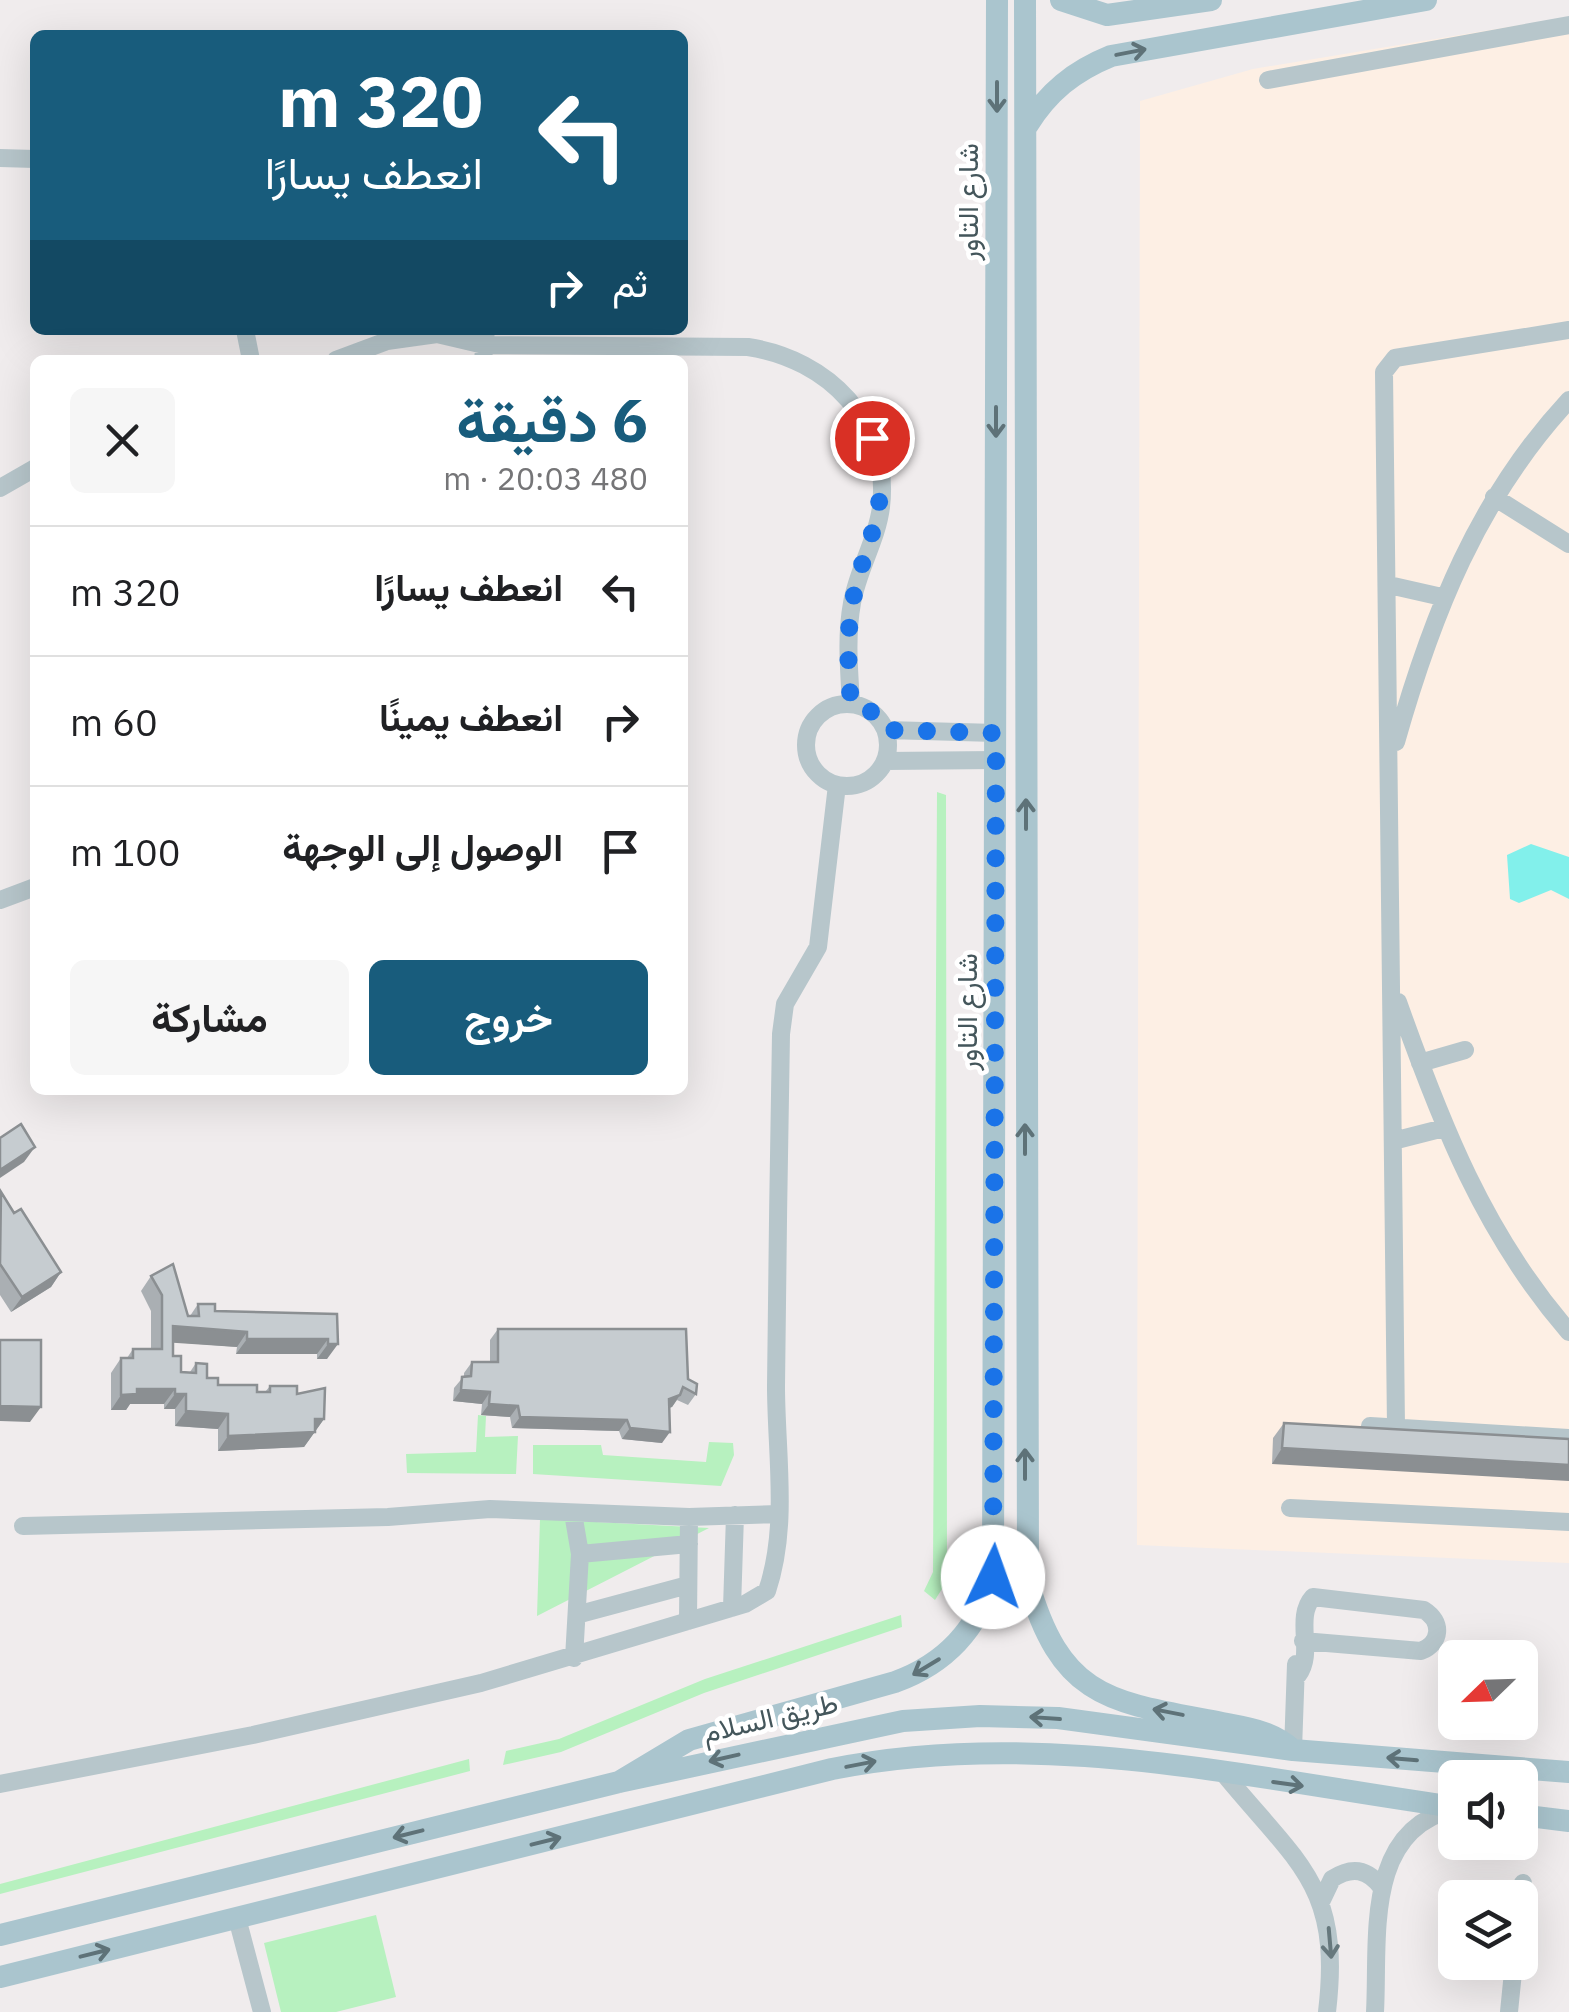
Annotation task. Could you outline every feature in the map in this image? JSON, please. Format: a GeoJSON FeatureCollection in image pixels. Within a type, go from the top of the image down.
{"type":"FeatureCollection","features":[{"type":"Feature","properties":{"kind":"main road","name":"شارع التاور"},"geometry":{"type":"LineString","coordinates":[[619,1782],[688,1740],[895,1682],[938,1660],[972,1625],[988,1594],[996,1560],[998,0]]}},
{"type":"Feature","properties":{"kind":"main road"},"geometry":{"type":"LineString","coordinates":[[1025,0],[1024,1511],[1028,1582],[1046,1636],[1071,1672],[1117,1700],[1256,1729],[1292,1750]]}},
{"type":"Feature","properties":{"kind":"main road"},"geometry":{"type":"LineString","coordinates":[[1061,0],[1107,15],[1211,0]]}},
{"type":"Feature","properties":{"kind":"main road"},"geometry":{"type":"LineString","coordinates":[[1026,126],[1053,90],[1090,64],[1112,56],[1426,0]]}},
{"type":"Feature","properties":{"kind":"main road"},"geometry":{"type":"LineString","coordinates":[[996,480],[1026,482]]}},
{"type":"Feature","properties":{"kind":"main road"},"geometry":{"type":"LineString","coordinates":[[996,1510],[1024,1511]]}},
{"type":"Feature","properties":{"kind":"main road","name":"طريق السلام"},"geometry":{"type":"LineString","coordinates":[[0,1935],[826,1734],[941,1718],[1058,1718],[1292,1750],[1569,1772]]}},
{"type":"Feature","properties":{"kind":"main road"},"geometry":{"type":"LineString","coordinates":[[0,1977],[832,1770],[905,1756],[978,1751],[1052,1752],[1438,1806]]}},
{"type":"Feature","properties":{"kind":"main road"},"geometry":{"type":"LineString","coordinates":[[1538,1817],[1569,1821]]}},
{"type":"Feature","properties":{"kind":"street"},"geometry":{"type":"LineString","coordinates":[[1268,80],[1569,25]]}},
{"type":"Feature","properties":{"kind":"street"},"geometry":{"type":"LineString","coordinates":[[0,158],[30,159]]}},
{"type":"Feature","properties":{"kind":"street"},"geometry":{"type":"LineString","coordinates":[[1396,1427],[1387,366],[1396,358],[1560,332],[1569,344]]}},
{"type":"Feature","properties":{"kind":"street"},"geometry":{"type":"LineString","coordinates":[[353,355],[420,335],[454,335],[484,345],[765,350],[814,368],[854,405],[872,438],[881,473],[881,507],[850,619],[851,703]]}},
{"type":"Feature","properties":{"kind":"street"},"geometry":{"type":"LineString","coordinates":[[1391,762],[1442,597],[1494,498],[1569,400]]}},
{"type":"Feature","properties":{"kind":"street"},"geometry":{"type":"LineString","coordinates":[[0,488],[30,471]]}},
{"type":"Feature","properties":{"kind":"street"},"geometry":{"type":"LineString","coordinates":[[1494,498],[1569,544]]}},
{"type":"Feature","properties":{"kind":"street"},"geometry":{"type":"LineString","coordinates":[[1389,585],[1442,597]]}},
{"type":"Feature","properties":{"kind":"street"},"geometry":{"type":"LineString","coordinates":[[851,703],[872,712],[886,730],[885,761],[862,784],[837,786],[814,770],[807,758],[807,731],[824,710],[851,703]]}},
{"type":"Feature","properties":{"kind":"street"},"geometry":{"type":"LineString","coordinates":[[886,730],[996,733]]}},
{"type":"Feature","properties":{"kind":"street"},"geometry":{"type":"LineString","coordinates":[[885,761],[996,760]]}},
{"type":"Feature","properties":{"kind":"street"},"geometry":{"type":"LineString","coordinates":[[0,1784],[317,1722],[574,1658],[732,1608],[767,1591],[776,1557],[779,1514],[781,1034],[786,1004],[818,948],[837,786]]}},
{"type":"Feature","properties":{"kind":"street"},"geometry":{"type":"LineString","coordinates":[[0,900],[30,890]]}},
{"type":"Feature","properties":{"kind":"street"},"geometry":{"type":"LineString","coordinates":[[1393,988],[1444,1128],[1501,1244],[1569,1332]]}},
{"type":"Feature","properties":{"kind":"street"},"geometry":{"type":"LineString","coordinates":[[1420,1063],[1465,1050]]}},
{"type":"Feature","properties":{"kind":"street"},"geometry":{"type":"LineString","coordinates":[[1393,1141],[1444,1128]]}},
{"type":"Feature","properties":{"kind":"street"},"geometry":{"type":"LineString","coordinates":[[1370,1426],[1569,1438]]}},
{"type":"Feature","properties":{"kind":"street"},"geometry":{"type":"LineString","coordinates":[[1290,1508],[1569,1522]]}},
{"type":"Feature","properties":{"kind":"street"},"geometry":{"type":"LineString","coordinates":[[23,1526],[388,1516],[490,1509],[689,1516],[779,1514]]}},
{"type":"Feature","properties":{"kind":"street"},"geometry":{"type":"LineString","coordinates":[[574,1514],[580,1554],[580,1614],[574,1658]]}},
{"type":"Feature","properties":{"kind":"street"},"geometry":{"type":"LineString","coordinates":[[688,1622],[689,1516]]}},
{"type":"Feature","properties":{"kind":"street"},"geometry":{"type":"LineString","coordinates":[[732,1608],[736,1516]]}},
{"type":"Feature","properties":{"kind":"street"},"geometry":{"type":"LineString","coordinates":[[580,1554],[689,1544]]}},
{"type":"Feature","properties":{"kind":"street"},"geometry":{"type":"LineString","coordinates":[[580,1614],[688,1585]]}},
{"type":"Feature","properties":{"kind":"street"},"geometry":{"type":"LineString","coordinates":[[1292,1750],[1297,1652],[1303,1641],[1307,1604],[1316,1596],[1424,1610],[1437,1623],[1438,1632],[1430,1648],[1421,1652],[1303,1641]]}},
{"type":"Feature","properties":{"kind":"street"},"geometry":{"type":"LineString","coordinates":[[1225,1775],[1308,1874],[1322,1900],[1332,1936],[1328,2012]]}},
{"type":"Feature","properties":{"kind":"street"},"geometry":{"type":"LineString","coordinates":[[1375,2012],[1382,1888],[1390,1858],[1406,1834],[1438,1815]]}},
{"type":"Feature","properties":{"kind":"street"},"geometry":{"type":"LineString","coordinates":[[1322,1900],[1332,1878],[1354,1870],[1365,1872],[1382,1888]]}},
{"type":"Feature","properties":{"kind":"street"},"geometry":{"type":"LineString","coordinates":[[237,1918],[262,2012]]}},
{"type":"Feature","properties":{"kind":"street"},"geometry":{"type":"LineString","coordinates":[[1509,2012],[1512,1980]]}},
{"type":"Feature","properties":{"kind":"shaded area"},"geometry":{"type":"Polygon","coordinates":[[[1569,17],[1569,1563],[1137,1545],[1140,101],[1253,69],[1569,17]]]}},
{"type":"Feature","properties":{"kind":"green space"},"geometry":{"type":"Polygon","coordinates":[[[937,792],[946,795],[947,1581],[935,1600],[924,1591],[933,1572],[937,792]]]}},
{"type":"Feature","properties":{"kind":"green space"},"geometry":{"type":"Polygon","coordinates":[[[478,1415],[486,1416],[485,1437],[518,1436],[516,1474],[407,1473],[406,1454],[476,1452],[478,1415]]]}},
{"type":"Feature","properties":{"kind":"green space"},"geometry":{"type":"Polygon","coordinates":[[[709,1442],[733,1443],[734,1455],[721,1486],[533,1474],[533,1445],[601,1445],[603,1455],[706,1462],[709,1442]]]}},
{"type":"Feature","properties":{"kind":"green space"},"geometry":{"type":"Polygon","coordinates":[[[540,1519],[709,1528],[537,1616],[540,1519]]]}},
{"type":"Feature","properties":{"kind":"green space"},"geometry":{"type":"Polygon","coordinates":[[[901,1615],[902,1627],[704,1693],[561,1752],[503,1765],[506,1751],[559,1739],[705,1679],[901,1615]]]}},
{"type":"Feature","properties":{"kind":"green space"},"geometry":{"type":"Polygon","coordinates":[[[469,1759],[470,1771],[0,1894],[0,1884],[469,1759]]]}},
{"type":"Feature","properties":{"kind":"green space"},"geometry":{"type":"Polygon","coordinates":[[[376,1915],[396,1997],[336,2012],[281,2012],[264,1943],[376,1915]]]}},
{"type":"Feature","properties":{"kind":"water"},"geometry":{"type":"Polygon","coordinates":[[[1531,844],[1569,857],[1569,899],[1551,890],[1519,903],[1510,899],[1507,855],[1531,844]]]}},
{"type":"Feature","properties":{"kind":"building"},"geometry":{"type":"Polygon","coordinates":[[[21,1124],[35,1147],[0,1170],[0,1138],[21,1124]]]}},
{"type":"Feature","properties":{"kind":"building"},"geometry":{"type":"Polygon","coordinates":[[[1,1192],[14,1213],[21,1209],[61,1272],[22,1297],[0,1264],[1,1192]]]}},
{"type":"Feature","properties":{"kind":"building"},"geometry":{"type":"Polygon","coordinates":[[[173,1264],[188,1316],[199,1316],[198,1304],[215,1304],[215,1311],[337,1314],[338,1344],[328,1344],[328,1339],[247,1339],[247,1332],[173,1326],[173,1356],[181,1356],[181,1372],[196,1373],[196,1363],[207,1364],[207,1378],[218,1378],[218,1385],[257,1385],[257,1392],[270,1392],[270,1386],[297,1386],[297,1394],[325,1388],[324,1419],[315,1419],[315,1432],[228,1436],[228,1414],[186,1411],[186,1394],[175,1394],[175,1389],[137,1389],[137,1394],[121,1395],[121,1358],[133,1358],[133,1349],[162,1349],[162,1295],[151,1276],[173,1264]]]}},
{"type":"Feature","properties":{"kind":"building"},"geometry":{"type":"Polygon","coordinates":[[[498,1329],[686,1329],[688,1379],[697,1384],[696,1394],[683,1387],[680,1395],[669,1399],[670,1432],[630,1428],[627,1420],[520,1417],[518,1406],[489,1404],[490,1392],[461,1390],[462,1377],[471,1376],[472,1362],[498,1362],[498,1329]]]}},
{"type":"Feature","properties":{"kind":"building"},"geometry":{"type":"Polygon","coordinates":[[[0,1340],[41,1340],[41,1407],[0,1406],[0,1340]]]}},
{"type":"Feature","properties":{"kind":"building"},"geometry":{"type":"Polygon","coordinates":[[[1284,1423],[1569,1439],[1569,1465],[1282,1448],[1284,1423]]]}},
{"type":"Feature","properties":{"kind":"route"},"geometry":{"type":"LineString","coordinates":[[872,438],[881,473],[881,507],[853,596],[848,638],[851,703],[872,712],[886,730],[996,733],[993,1577]]}}]}
